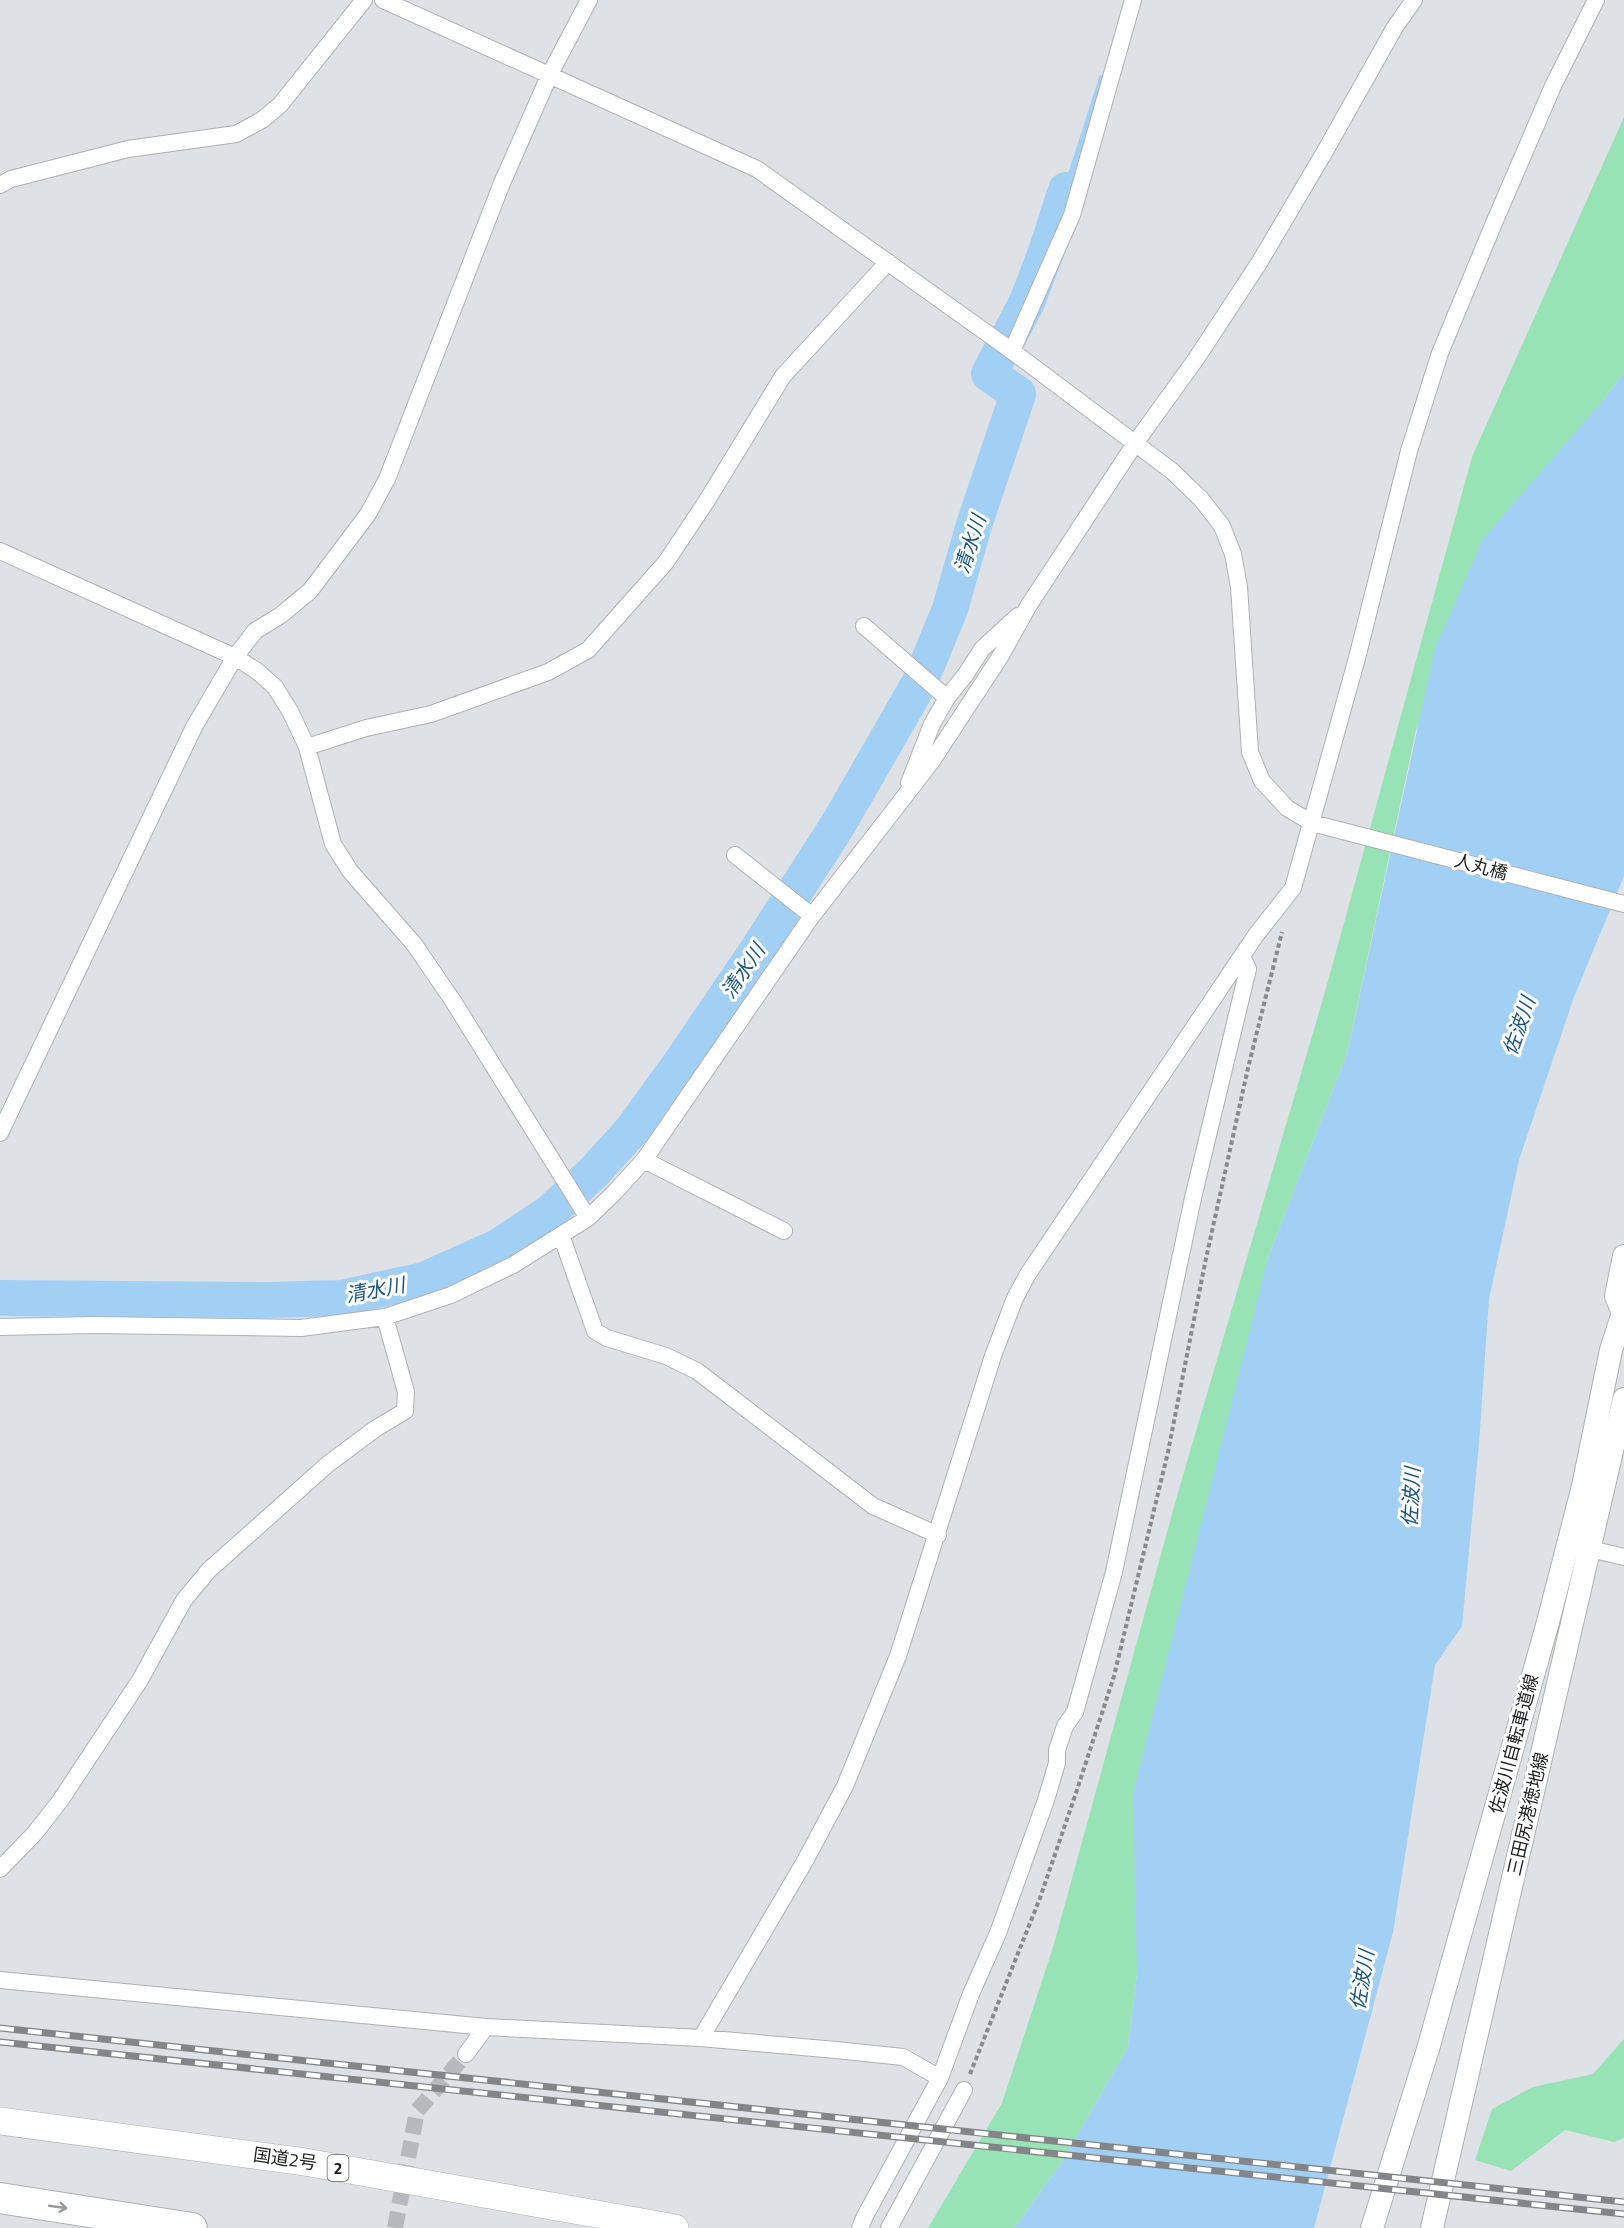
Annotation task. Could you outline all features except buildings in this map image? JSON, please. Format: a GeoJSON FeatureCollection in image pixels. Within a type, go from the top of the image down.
{"type":"FeatureCollection","features":[{"type":"Feature","properties":{"kind":"highway","name":"国道2号"},"geometry":{"type":"LineString","coordinates":[[0,2121],[305,2162],[675,2228]]}},
{"type":"Feature","properties":{"kind":"highway"},"geometry":{"type":"LineString","coordinates":[[0,2198],[192,2228]]}},
{"type":"Feature","properties":{"kind":"main road","name":"佐波川自転車道線"},"geometry":{"type":"LineString","coordinates":[[1372,2228],[1428,2049],[1583,1486],[1611,1350],[1623,1313],[1616,1296],[1624,1256]]}},
{"type":"Feature","properties":{"kind":"main road","name":"三田尻港徳地線"},"geometry":{"type":"LineString","coordinates":[[1432,2228],[1624,1399]]}},
{"type":"Feature","properties":{"kind":"street"},"geometry":{"type":"LineString","coordinates":[[0,184],[11,179],[128,149],[236,134],[262,120],[280,105],[364,0]]}},
{"type":"Feature","properties":{"kind":"street","name":"人丸橋"},"geometry":{"type":"LineString","coordinates":[[383,0],[757,169],[1136,442],[1187,485],[1222,526],[1233,554],[1239,587],[1250,752],[1262,781],[1287,808],[1312,823],[1624,904]]}},
{"type":"Feature","properties":{"kind":"street"},"geometry":{"type":"LineString","coordinates":[[0,1133],[194,727],[234,657],[255,631],[281,615],[310,591],[368,514],[387,479],[494,204],[550,74],[589,0]]}},
{"type":"Feature","properties":{"kind":"street"},"geometry":{"type":"LineString","coordinates":[[1012,351],[1072,215],[1133,0]]}},
{"type":"Feature","properties":{"kind":"street"},"geometry":{"type":"LineString","coordinates":[[0,1327],[93,1325],[301,1328],[385,1317],[452,1295],[513,1265],[561,1235],[614,1193],[644,1160],[812,916],[932,760],[999,657],[1029,605],[1136,442],[1196,359],[1259,263],[1395,27],[1414,0]]}},
{"type":"Feature","properties":{"kind":"street"},"geometry":{"type":"LineString","coordinates":[[701,2038],[805,1861],[845,1786],[898,1656],[938,1535],[978,1400],[1014,1298],[1256,935],[1293,888],[1409,451],[1440,353],[1553,86],[1596,0]]}},
{"type":"Feature","properties":{"kind":"street"},"geometry":{"type":"LineString","coordinates":[[307,747],[366,728],[431,714],[548,672],[588,650],[666,562],[706,502],[783,376],[888,262]]}},
{"type":"Feature","properties":{"kind":"street"},"geometry":{"type":"LineString","coordinates":[[0,551],[234,657],[257,671],[275,687],[290,711],[307,747],[333,843],[350,871],[414,944],[453,1001],[585,1214]]}},
{"type":"Feature","properties":{"kind":"street"},"geometry":{"type":"LineString","coordinates":[[906,795],[915,764],[932,724],[947,698],[982,649],[1029,605]]}},
{"type":"Feature","properties":{"kind":"street"},"geometry":{"type":"LineString","coordinates":[[864,626],[947,698]]}},
{"type":"Feature","properties":{"kind":"street"},"geometry":{"type":"LineString","coordinates":[[735,855],[812,916]]}},
{"type":"Feature","properties":{"kind":"street"},"geometry":{"type":"LineString","coordinates":[[860,2228],[940,2078],[971,1994],[998,1934],[1046,1800],[1065,1726],[1075,1712],[1114,1572],[1193,1198],[1248,969],[1242,956]]}},
{"type":"Feature","properties":{"kind":"street"},"geometry":{"type":"LineString","coordinates":[[644,1160],[784,1231]]}},
{"type":"Feature","properties":{"kind":"street"},"geometry":{"type":"LineString","coordinates":[[561,1235],[595,1331],[607,1338],[666,1356],[697,1371],[873,1506],[938,1535]]}},
{"type":"Feature","properties":{"kind":"street"},"geometry":{"type":"LineString","coordinates":[[0,1869],[34,1834],[60,1801],[140,1680],[184,1600],[208,1570],[328,1464],[375,1429],[405,1411],[406,1392],[385,1317]]}},
{"type":"Feature","properties":{"kind":"street"},"geometry":{"type":"LineString","coordinates":[[1590,1549],[1624,1557]]}},
{"type":"Feature","properties":{"kind":"street"},"geometry":{"type":"LineString","coordinates":[[0,1980],[486,2027],[701,2038],[903,2057],[940,2078]]}},
{"type":"Feature","properties":{"kind":"street"},"geometry":{"type":"LineString","coordinates":[[466,2054],[486,2027]]}},
{"type":"Feature","properties":{"kind":"street"},"geometry":{"type":"LineString","coordinates":[[889,2228],[964,2090]]}},
{"type":"Feature","properties":{"kind":"green space"},"geometry":{"type":"Polygon","coordinates":[[[1624,117],[1624,373],[1604,399],[1416,730],[1347,1054],[1268,1258],[1137,1974],[1128,2047],[1062,2162],[1014,2228],[928,2228],[1002,2103],[1054,1944],[1177,1496],[1325,992],[1472,457],[1624,117]]]}},
{"type":"Feature","properties":{"kind":"green space"},"geometry":{"type":"Polygon","coordinates":[[[1624,2039],[1624,2138],[1614,2142],[1565,2130],[1511,2171],[1475,2160],[1492,2109],[1533,2087],[1593,2074],[1624,2039]]]}},
{"type":"Feature","properties":{"kind":"water","name":"佐波川"},"geometry":{"type":"Polygon","coordinates":[[[1624,373],[1624,876],[1574,997],[1519,1160],[1489,1299],[1479,1443],[1462,1626],[1435,1665],[1393,1932],[1314,2228],[1014,2228],[1062,2162],[1128,2047],[1137,1974],[1133,1794],[1268,1258],[1347,1054],[1435,648],[1483,539],[1624,373]]]}},
{"type":"Feature","properties":{"kind":"waterway"},"geometry":{"type":"LineString","coordinates":[[1066,190],[1102,78]]}},
{"type":"Feature","properties":{"kind":"waterway","name":"清水川"},"geometry":{"type":"LineString","coordinates":[[0,1298],[268,1300],[341,1298],[424,1280],[498,1247],[549,1213],[592,1174],[632,1130],[760,946],[839,823],[920,682],[950,609],[974,525],[1018,394],[989,374],[1027,302],[1066,190]]}},
{"type":"Feature","properties":{"kind":"tunnel"},"geometry":{"type":"LineString","coordinates":[[395,2228],[417,2111],[466,2054]]}},
{"type":"Feature","properties":{"kind":"railway"},"geometry":{"type":"LineString","coordinates":[[0,2028],[1624,2202]]}},
{"type":"Feature","properties":{"kind":"railway"},"geometry":{"type":"LineString","coordinates":[[0,2042],[1624,2214]]}}]}
